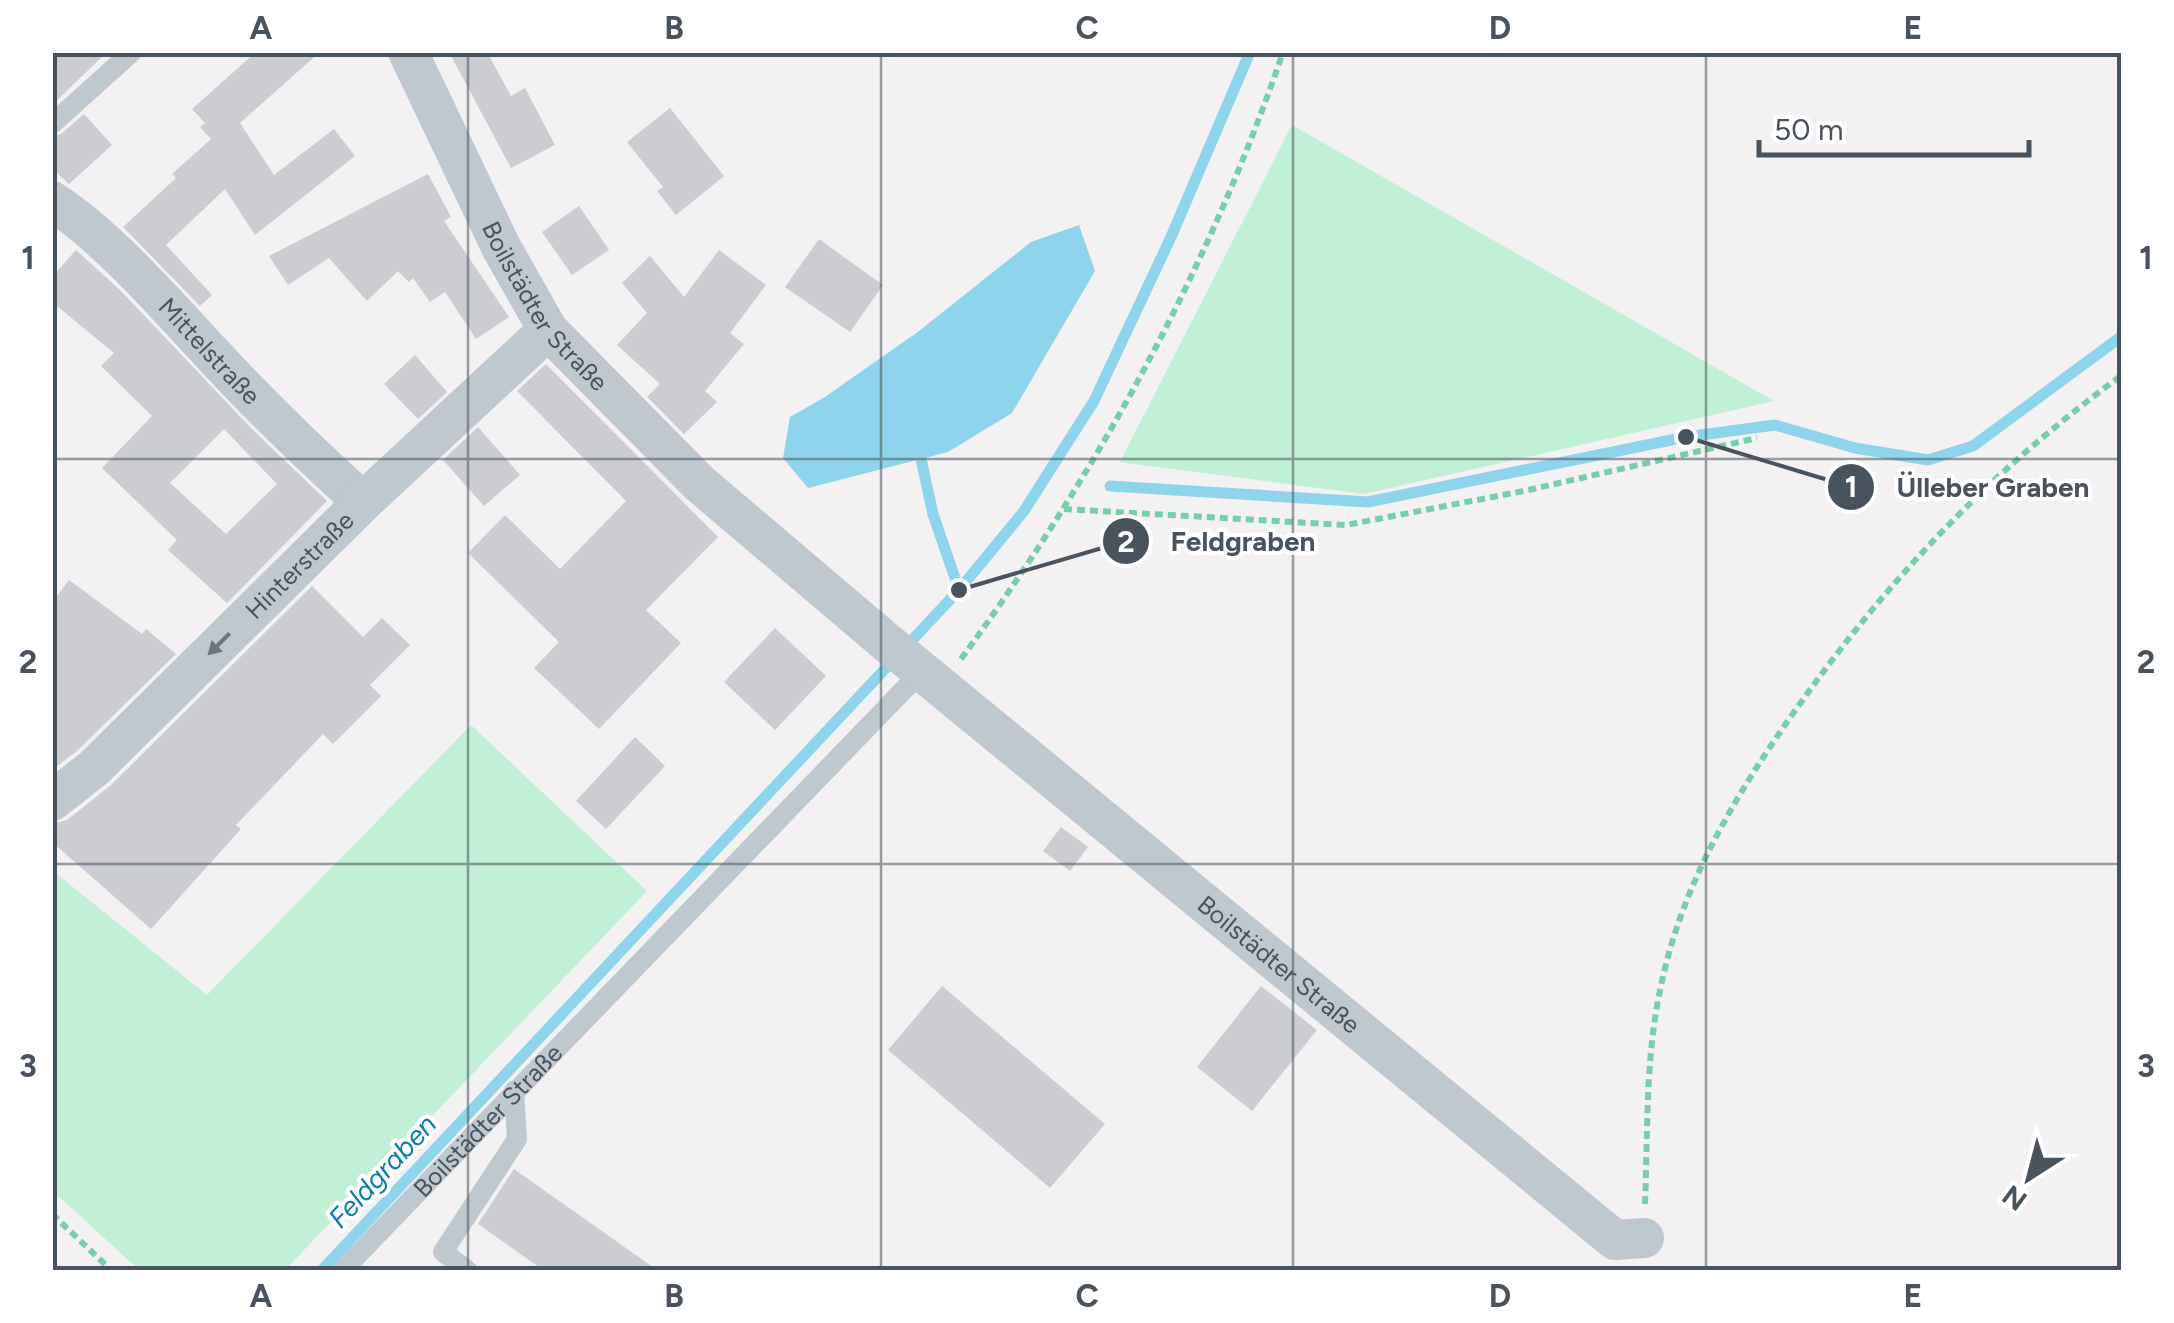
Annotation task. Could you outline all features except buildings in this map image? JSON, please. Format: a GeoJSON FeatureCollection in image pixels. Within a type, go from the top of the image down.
{"type":"FeatureCollection","features":[{"type":"Feature","properties":{"kind":"street","name":"Boilstädter Straße"},"geometry":{"type":"LineString","coordinates":[[408,52],[501,247],[548,330],[698,482],[1615,1240],[1644,1238]]}},
{"type":"Feature","properties":{"kind":"street","name":"Mittelstraße"},"geometry":{"type":"LineString","coordinates":[[52,201],[86,227],[274,421],[363,502]]}},
{"type":"Feature","properties":{"kind":"street","name":"Hinterstraße"},"geometry":{"type":"LineString","coordinates":[[52,801],[94,768],[363,502],[548,330]]}},
{"type":"Feature","properties":{"kind":"lane"},"geometry":{"type":"LineString","coordinates":[[52,124],[132,52]]}},
{"type":"Feature","properties":{"kind":"lane","name":"Boilstädter Straße"},"geometry":{"type":"LineString","coordinates":[[343,1270],[915,664]]}},
{"type":"Feature","properties":{"kind":"lane"},"geometry":{"type":"LineString","coordinates":[[468,1270],[443,1252],[517,1139],[514,1092]]}},
{"type":"Feature","properties":{"kind":"path"},"geometry":{"type":"LineString","coordinates":[[915,664],[1064,509],[1144,370],[1183,290],[1256,132],[1284,52]]}},
{"type":"Feature","properties":{"kind":"path"},"geometry":{"type":"LineString","coordinates":[[1644,1238],[1652,1040],[1661,984],[1680,917],[1704,858],[1738,795],[1822,672],[1926,546],[1987,484],[2061,420],[2122,375]]}},
{"type":"Feature","properties":{"kind":"path"},"geometry":{"type":"LineString","coordinates":[[1064,509],[1346,525],[1524,491],[1757,438]]}},
{"type":"Feature","properties":{"kind":"path"},"geometry":{"type":"LineString","coordinates":[[52,1214],[111,1270]]}},
{"type":"Feature","properties":{"kind":"path"},"geometry":{"type":"LineString","coordinates":[[1851,1270],[2122,1269]]}},
{"type":"Feature","properties":{"kind":"green space"},"geometry":{"type":"Polygon","coordinates":[[[1292,125],[1774,401],[1364,494],[1120,462],[1292,125]]]}},
{"type":"Feature","properties":{"kind":"green space"},"geometry":{"type":"Polygon","coordinates":[[[471,725],[647,891],[285,1270],[139,1270],[53,1191],[53,871],[207,995],[471,725]]]}},
{"type":"Feature","properties":{"kind":"water"},"geometry":{"type":"Polygon","coordinates":[[[1079,225],[1095,271],[1012,413],[948,452],[808,488],[783,458],[790,417],[919,331],[1031,242],[1079,225]]]}},
{"type":"Feature","properties":{"kind":"waterway","name":"Feldgraben"},"geometry":{"type":"LineString","coordinates":[[322,1270],[959,590],[1024,511],[1094,401],[1171,237],[1250,52]]}},
{"type":"Feature","properties":{"kind":"waterway"},"geometry":{"type":"LineString","coordinates":[[1110,486],[1368,502],[1686,437],[1775,425],[1855,448],[1928,460],[1973,446],[2122,336]]}},
{"type":"Feature","properties":{"kind":"waterway"},"geometry":{"type":"LineString","coordinates":[[921,459],[933,514],[959,590]]}},
{"type":"Feature","properties":{"kind":"place","name":"Ülleber Graben"},"geometry":{"type":"Point","coordinates":[1686,437]}},
{"type":"Feature","properties":{"kind":"place","name":"Feldgraben"},"geometry":{"type":"Point","coordinates":[959,590]}}]}
